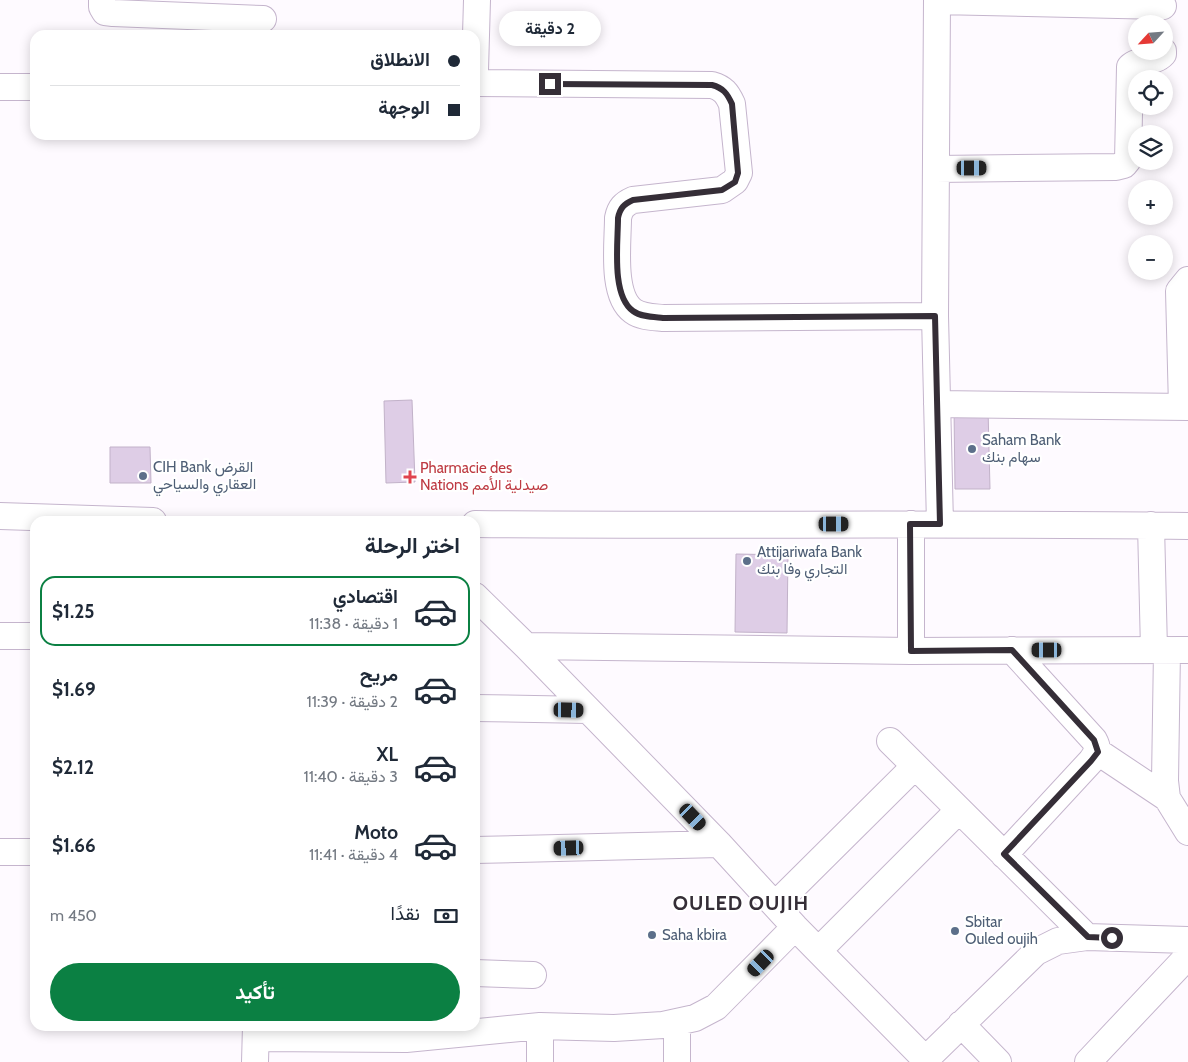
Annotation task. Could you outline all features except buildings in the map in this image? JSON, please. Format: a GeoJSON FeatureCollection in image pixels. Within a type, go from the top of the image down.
{"type":"FeatureCollection","features":[{"type":"Feature","properties":{"kind":"street"},"geometry":{"type":"LineString","coordinates":[[102,0],[102,7],[105,12],[194,8],[263,18]]}},
{"type":"Feature","properties":{"kind":"street"},"geometry":{"type":"LineString","coordinates":[[476,30],[477,0]]}},
{"type":"Feature","properties":{"kind":"street"},"geometry":{"type":"LineString","coordinates":[[940,524],[935,316],[937,0],[1163,10]]}},
{"type":"Feature","properties":{"kind":"street"},"geometry":{"type":"LineString","coordinates":[[936,169],[1116,167],[1124,165],[1128,160],[1130,67],[1135,62],[1148,60]]}},
{"type":"Feature","properties":{"kind":"street"},"geometry":{"type":"LineString","coordinates":[[480,83],[712,85],[720,87],[727,93],[732,104],[738,173],[735,182],[722,190],[633,200],[620,209],[618,218],[618,281],[622,296],[634,311],[644,315],[663,318],[935,316]]}},
{"type":"Feature","properties":{"kind":"street"},"geometry":{"type":"LineString","coordinates":[[0,87],[30,87]]}},
{"type":"Feature","properties":{"kind":"street"},"geometry":{"type":"LineString","coordinates":[[937,404],[1185,407],[1179,291],[1188,280]]}},
{"type":"Feature","properties":{"kind":"street"},"geometry":{"type":"LineString","coordinates":[[0,516],[30,517]]}},
{"type":"Feature","properties":{"kind":"street"},"geometry":{"type":"LineString","coordinates":[[480,524],[1188,526]]}},
{"type":"Feature","properties":{"kind":"street"},"geometry":{"type":"LineString","coordinates":[[910,524],[911,651]]}},
{"type":"Feature","properties":{"kind":"street"},"geometry":{"type":"LineString","coordinates":[[1151,525],[1170,650],[1165,781],[1167,798]]}},
{"type":"Feature","properties":{"kind":"street"},"geometry":{"type":"LineString","coordinates":[[480,601],[719,844],[924,1061],[1036,952],[1058,941],[1088,937],[1188,940]]}},
{"type":"Feature","properties":{"kind":"street"},"geometry":{"type":"LineString","coordinates":[[0,636],[30,636]]}},
{"type":"Feature","properties":{"kind":"street"},"geometry":{"type":"LineString","coordinates":[[526,646],[911,651],[1170,650]]}},
{"type":"Feature","properties":{"kind":"street"},"geometry":{"type":"LineString","coordinates":[[1012,650],[1094,740],[1098,752],[1167,798],[1188,832]]}},
{"type":"Feature","properties":{"kind":"street"},"geometry":{"type":"LineString","coordinates":[[480,708],[588,710]]}},
{"type":"Feature","properties":{"kind":"street"},"geometry":{"type":"LineString","coordinates":[[890,741],[1088,937]]}},
{"type":"Feature","properties":{"kind":"street"},"geometry":{"type":"LineString","coordinates":[[1004,854],[1098,752]]}},
{"type":"Feature","properties":{"kind":"street"},"geometry":{"type":"LineString","coordinates":[[775,905],[916,766]]}},
{"type":"Feature","properties":{"kind":"street"},"geometry":{"type":"LineString","coordinates":[[819,950],[959,810]]}},
{"type":"Feature","properties":{"kind":"street"},"geometry":{"type":"LineString","coordinates":[[480,850],[719,844]]}},
{"type":"Feature","properties":{"kind":"street"},"geometry":{"type":"LineString","coordinates":[[0,852],[30,852]]}},
{"type":"Feature","properties":{"kind":"street"},"geometry":{"type":"LineString","coordinates":[[256,1042],[406,1039],[540,1026],[614,1028],[663,1025],[695,1018],[716,1007],[796,927]]}},
{"type":"Feature","properties":{"kind":"street"},"geometry":{"type":"LineString","coordinates":[[1088,1062],[1188,956]]}},
{"type":"Feature","properties":{"kind":"street"},"geometry":{"type":"LineString","coordinates":[[480,973],[533,975]]}},
{"type":"Feature","properties":{"kind":"street"},"geometry":{"type":"LineString","coordinates":[[677,1022],[677,1062]]}},
{"type":"Feature","properties":{"kind":"street"},"geometry":{"type":"LineString","coordinates":[[961,1024],[998,1062]]}},
{"type":"Feature","properties":{"kind":"street"},"geometry":{"type":"LineString","coordinates":[[540,1026],[540,1062]]}},
{"type":"Feature","properties":{"kind":"place","name":"Saham Bank سهام بنك"},"geometry":{"type":"Point","coordinates":[972,449]}},
{"type":"Feature","properties":{"kind":"place","name":"CIH Bank القرض العقاري والسياحي"},"geometry":{"type":"Point","coordinates":[143,476]}},
{"type":"Feature","properties":{"kind":"place","name":"Pharmacie des Nations صيدلية الأمم"},"geometry":{"type":"Point","coordinates":[410,477]}},
{"type":"Feature","properties":{"kind":"place","name":"Attijariwafa Bank التجاري وفا بنك"},"geometry":{"type":"Point","coordinates":[747,561]}},
{"type":"Feature","properties":{"kind":"place","name":"Sbitar Ouled oujih"},"geometry":{"type":"Point","coordinates":[955,931]}},
{"type":"Feature","properties":{"kind":"place","name":"Saha kbira"},"geometry":{"type":"Point","coordinates":[652,935]}},
{"type":"Feature","properties":{"kind":"district","name":"OULED OUJIH"},"geometry":{"type":"Point","coordinates":[741,903]}},
{"type":"Feature","properties":{"kind":"route"},"geometry":{"type":"LineString","coordinates":[[550,84],[712,85],[720,87],[727,93],[732,104],[738,173],[735,182],[722,190],[633,200],[620,209],[618,218],[618,281],[622,296],[634,311],[644,315],[663,318],[935,316],[940,524],[910,524],[911,651],[1012,650],[1094,740],[1098,752],[1091,761],[1004,854],[1088,937],[1112,938]]}}]}
